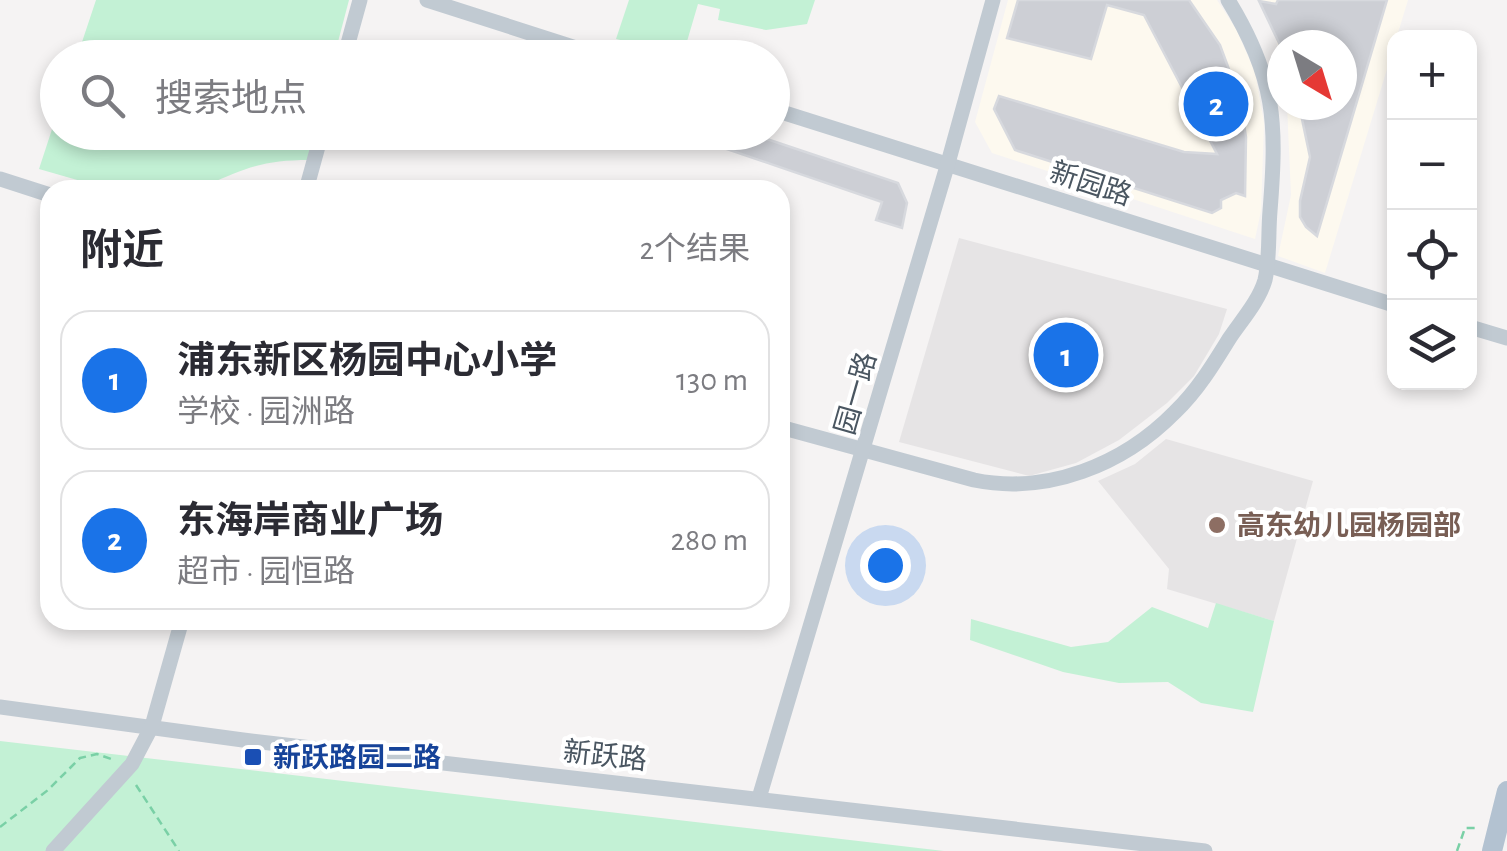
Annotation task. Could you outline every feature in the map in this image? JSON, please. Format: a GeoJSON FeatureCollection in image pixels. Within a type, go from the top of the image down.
{"type":"FeatureCollection","features":[{"type":"Feature","properties":{"kind":"main road"},"geometry":{"type":"LineString","coordinates":[[1492,851],[1507,791]]}},
{"type":"Feature","properties":{"kind":"street"},"geometry":{"type":"LineString","coordinates":[[349,40],[360,0]]}},
{"type":"Feature","properties":{"kind":"street"},"geometry":{"type":"LineString","coordinates":[[428,0],[551,40]]}},
{"type":"Feature","properties":{"kind":"street","name":"园一路"},"geometry":{"type":"LineString","coordinates":[[759,798],[993,0]]}},
{"type":"Feature","properties":{"kind":"street"},"geometry":{"type":"LineString","coordinates":[[790,430],[1000,486],[1040,484],[1096,466],[1147,436],[1175,413],[1200,384],[1264,282],[1276,146],[1267,82],[1253,42],[1228,0]]}},
{"type":"Feature","properties":{"kind":"street","name":"新园路"},"geometry":{"type":"LineString","coordinates":[[790,115],[1387,303]]}},
{"type":"Feature","properties":{"kind":"street"},"geometry":{"type":"LineString","coordinates":[[309,180],[317,150]]}},
{"type":"Feature","properties":{"kind":"street"},"geometry":{"type":"LineString","coordinates":[[0,179],[40,192]]}},
{"type":"Feature","properties":{"kind":"street"},"geometry":{"type":"LineString","coordinates":[[1477,329],[1507,338]]}},
{"type":"Feature","properties":{"kind":"street"},"geometry":{"type":"LineString","coordinates":[[53,851],[132,764],[152,726],[179,630]]}},
{"type":"Feature","properties":{"kind":"street","name":"新跃路"},"geometry":{"type":"LineString","coordinates":[[0,707],[243,740],[1205,851]]}},
{"type":"Feature","properties":{"kind":"path"},"geometry":{"type":"LineString","coordinates":[[1458,851],[1464,828],[1498,828]]}},
{"type":"Feature","properties":{"kind":"shaded area"},"geometry":{"type":"Polygon","coordinates":[[[1008,0],[1217,0],[1236,29],[1255,72],[1264,123],[1261,211],[1255,239],[992,153],[975,122],[1008,0]]]}},
{"type":"Feature","properties":{"kind":"shaded area"},"geometry":{"type":"Polygon","coordinates":[[[1259,0],[1408,0],[1399,30],[1387,30],[1387,69],[1325,273],[1278,256],[1291,195],[1288,120],[1357,120],[1357,30],[1273,28],[1259,0]]]}},
{"type":"Feature","properties":{"kind":"shaded area"},"geometry":{"type":"Polygon","coordinates":[[[959,238],[1227,309],[1219,334],[1194,376],[1167,403],[1119,440],[1076,463],[1029,476],[899,442],[959,238]]]}},
{"type":"Feature","properties":{"kind":"shaded area","name":"高东幼儿园杨园部"},"geometry":{"type":"Polygon","coordinates":[[[1166,439],[1313,481],[1274,621],[1167,589],[1169,569],[1098,481],[1135,464],[1166,439]]]}},
{"type":"Feature","properties":{"kind":"green space"},"geometry":{"type":"Polygon","coordinates":[[[96,0],[349,0],[338,40],[83,40],[96,0]]]}},
{"type":"Feature","properties":{"kind":"green space"},"geometry":{"type":"Polygon","coordinates":[[[629,0],[815,0],[807,24],[766,30],[718,20],[720,9],[698,4],[687,40],[616,39],[629,0]]]}},
{"type":"Feature","properties":{"kind":"green space"},"geometry":{"type":"Polygon","coordinates":[[[45,150],[312,150],[309,160],[257,166],[220,180],[77,180],[39,169],[45,150]]]}},
{"type":"Feature","properties":{"kind":"green space"},"geometry":{"type":"Polygon","coordinates":[[[1216,603],[1274,621],[1253,712],[1201,703],[1168,682],[1119,683],[1063,672],[970,640],[971,619],[1071,647],[1108,642],[1152,607],[1208,628],[1216,603]]]}},
{"type":"Feature","properties":{"kind":"green space"},"geometry":{"type":"Polygon","coordinates":[[[0,741],[944,851],[0,851],[0,741]]]}},
{"type":"Feature","properties":{"kind":"building"},"geometry":{"type":"Polygon","coordinates":[[[1018,0],[1189,0],[1220,45],[1240,99],[1246,137],[1245,196],[1236,193],[1221,200],[1221,208],[1212,213],[1015,150],[994,109],[999,96],[1184,152],[1217,154],[1144,15],[1107,5],[1091,59],[1007,38],[1018,0]]]}},
{"type":"Feature","properties":{"kind":"building"},"geometry":{"type":"Polygon","coordinates":[[[1278,0],[1387,0],[1357,101],[1357,30],[1273,30],[1259,1],[1276,4],[1278,0]]]}},
{"type":"Feature","properties":{"kind":"building"},"geometry":{"type":"Polygon","coordinates":[[[1302,120],[1351,120],[1317,236],[1300,217],[1310,157],[1302,120]]]}},
{"type":"Feature","properties":{"kind":"building"},"geometry":{"type":"Polygon","coordinates":[[[790,147],[898,183],[907,203],[902,228],[876,220],[882,202],[730,150],[790,150],[790,147]]]}},
{"type":"Feature","properties":{"kind":"place","name":"东海岸商业广场"},"geometry":{"type":"Point","coordinates":[1216,104]}},
{"type":"Feature","properties":{"kind":"place","name":"浦东新区杨园中心小学"},"geometry":{"type":"Point","coordinates":[1066,355]}},
{"type":"Feature","properties":{"kind":"place","name":"高东幼儿园杨园部"},"geometry":{"type":"Point","coordinates":[1217,525]}},
{"type":"Feature","properties":{"kind":"place","name":"新跃路园二路"},"geometry":{"type":"Point","coordinates":[253,757]}}]}
